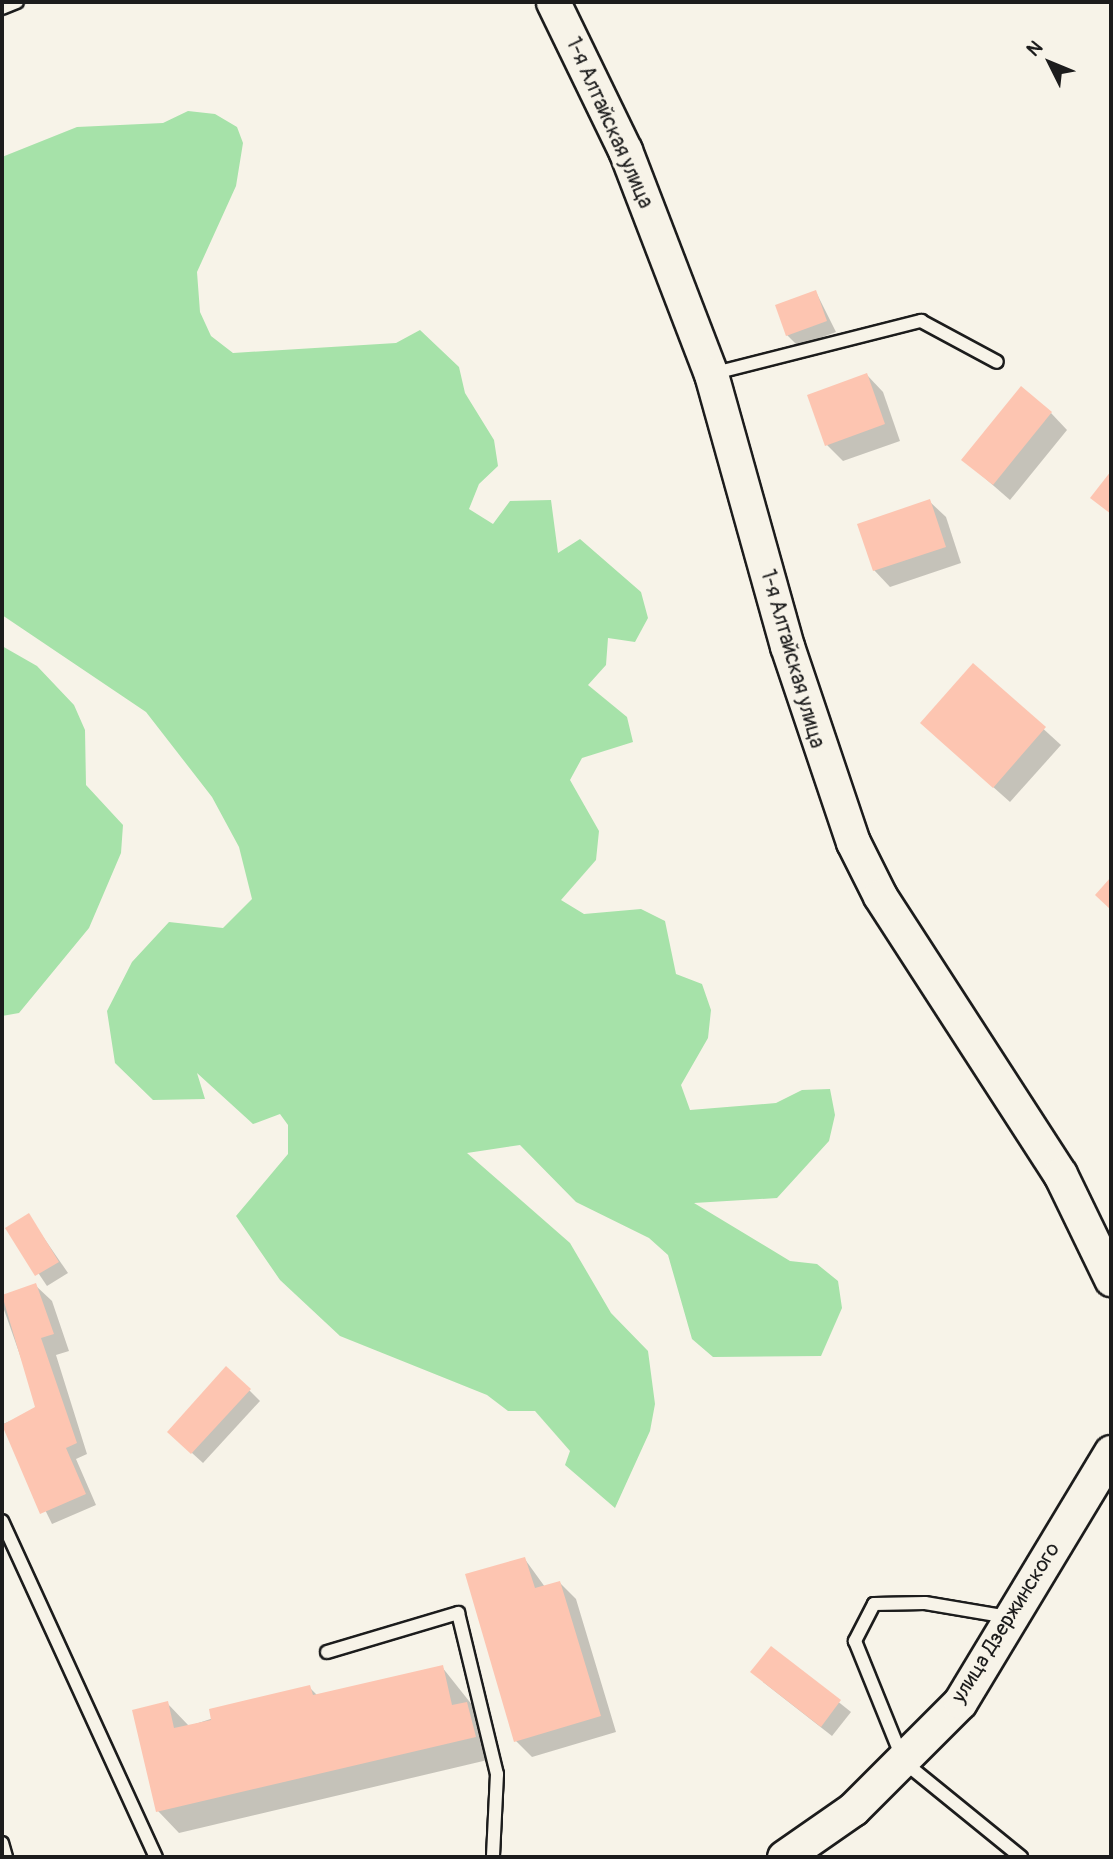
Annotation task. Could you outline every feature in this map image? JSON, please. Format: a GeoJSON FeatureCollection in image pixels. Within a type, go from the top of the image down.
{"type":"FeatureCollection","features":[{"type":"Feature","properties":{"kind":"street","name":"1-я Алтайская улица"},"geometry":{"type":"LineString","coordinates":[[554,2],[625,150],[711,374],[787,646],[853,842],[880,896],[1060,1174],[1111,1279]]}},
{"type":"Feature","properties":{"kind":"street","name":"улица Дзержинского"},"geometry":{"type":"LineString","coordinates":[[784,1857],[853,1808],[904,1762],[960,1702],[1111,1452]]}},
{"type":"Feature","properties":{"kind":"lane"},"geometry":{"type":"LineString","coordinates":[[2,8],[17,2]]}},
{"type":"Feature","properties":{"kind":"lane"},"geometry":{"type":"LineString","coordinates":[[711,374],[921,321],[997,362]]}},
{"type":"Feature","properties":{"kind":"lane"},"geometry":{"type":"LineString","coordinates":[[2,1521],[156,1857]]}},
{"type":"Feature","properties":{"kind":"lane"},"geometry":{"type":"LineString","coordinates":[[1010,1617],[925,1603],[874,1604],[855,1641],[904,1762],[1021,1857]]}},
{"type":"Feature","properties":{"kind":"lane"},"geometry":{"type":"LineString","coordinates":[[327,1652],[458,1613],[497,1774],[493,1857]]}},
{"type":"Feature","properties":{"kind":"lane"},"geometry":{"type":"LineString","coordinates":[[2,1843],[6,1857]]}},
{"type":"Feature","properties":{"kind":"green space"},"geometry":{"type":"Polygon","coordinates":[[[188,111],[215,114],[237,127],[243,143],[236,186],[197,272],[200,312],[211,336],[233,353],[396,343],[420,330],[459,367],[465,393],[494,440],[498,466],[479,484],[469,509],[493,524],[510,501],[551,500],[558,553],[580,539],[641,592],[648,618],[635,642],[608,638],[606,665],[588,685],[627,717],[633,742],[582,758],[570,780],[599,831],[596,860],[561,900],[584,914],[641,909],[665,921],[676,974],[702,984],[711,1010],[708,1038],[681,1085],[690,1110],[776,1103],[802,1090],[830,1089],[835,1115],[829,1141],[777,1198],[694,1203],[790,1261],[817,1264],[838,1281],[842,1308],[821,1356],[713,1357],[692,1339],[668,1255],[649,1238],[576,1202],[520,1145],[467,1153],[570,1243],[611,1313],[648,1351],[655,1404],[650,1431],[615,1508],[565,1465],[570,1451],[535,1411],[508,1411],[487,1395],[340,1336],[280,1280],[236,1216],[288,1154],[288,1125],[280,1114],[253,1124],[197,1073],[205,1099],[153,1100],[115,1063],[107,1011],[132,962],[169,922],[223,928],[252,899],[239,847],[212,797],[146,712],[2,615],[2,157],[77,127],[163,123],[188,111]]]}},
{"type":"Feature","properties":{"kind":"green space"},"geometry":{"type":"Polygon","coordinates":[[[2,646],[37,666],[74,705],[85,730],[86,785],[123,825],[121,853],[89,928],[19,1013],[2,1016],[2,646]]]}},
{"type":"Feature","properties":{"kind":"building"},"geometry":{"type":"Polygon","coordinates":[[[816,290],[827,321],[786,336],[775,305],[816,290]]]}},
{"type":"Feature","properties":{"kind":"building"},"geometry":{"type":"Polygon","coordinates":[[[867,373],[885,424],[825,446],[807,395],[867,373]]]}},
{"type":"Feature","properties":{"kind":"building"},"geometry":{"type":"Polygon","coordinates":[[[1021,386],[1052,412],[993,485],[961,460],[1021,386]]]}},
{"type":"Feature","properties":{"kind":"building"},"geometry":{"type":"Polygon","coordinates":[[[1111,471],[1111,514],[1090,498],[1111,471]]]}},
{"type":"Feature","properties":{"kind":"building"},"geometry":{"type":"Polygon","coordinates":[[[930,499],[946,547],[873,571],[857,524],[930,499]]]}},
{"type":"Feature","properties":{"kind":"building"},"geometry":{"type":"Polygon","coordinates":[[[973,663],[1046,727],[993,788],[920,723],[973,663]]]}},
{"type":"Feature","properties":{"kind":"building"},"geometry":{"type":"Polygon","coordinates":[[[1111,877],[1111,910],[1095,895],[1111,877]]]}},
{"type":"Feature","properties":{"kind":"building"},"geometry":{"type":"Polygon","coordinates":[[[29,1213],[59,1262],[35,1276],[5,1228],[29,1213]]]}},
{"type":"Feature","properties":{"kind":"building"},"geometry":{"type":"Polygon","coordinates":[[[36,1283],[54,1334],[41,1338],[77,1443],[66,1448],[86,1494],[40,1514],[2,1425],[35,1407],[2,1295],[36,1283]]]}},
{"type":"Feature","properties":{"kind":"building"},"geometry":{"type":"Polygon","coordinates":[[[226,1366],[251,1389],[191,1454],[167,1432],[226,1366]]]}},
{"type":"Feature","properties":{"kind":"building"},"geometry":{"type":"Polygon","coordinates":[[[525,1557],[535,1588],[560,1581],[601,1716],[514,1742],[465,1574],[525,1557]]]}},
{"type":"Feature","properties":{"kind":"building"},"geometry":{"type":"Polygon","coordinates":[[[771,1646],[841,1700],[821,1727],[750,1672],[771,1646]]]}},
{"type":"Feature","properties":{"kind":"building"},"geometry":{"type":"Polygon","coordinates":[[[443,1665],[452,1705],[467,1702],[476,1737],[156,1812],[132,1710],[168,1701],[174,1728],[211,1720],[209,1709],[310,1685],[313,1695],[443,1665]]]}}]}
